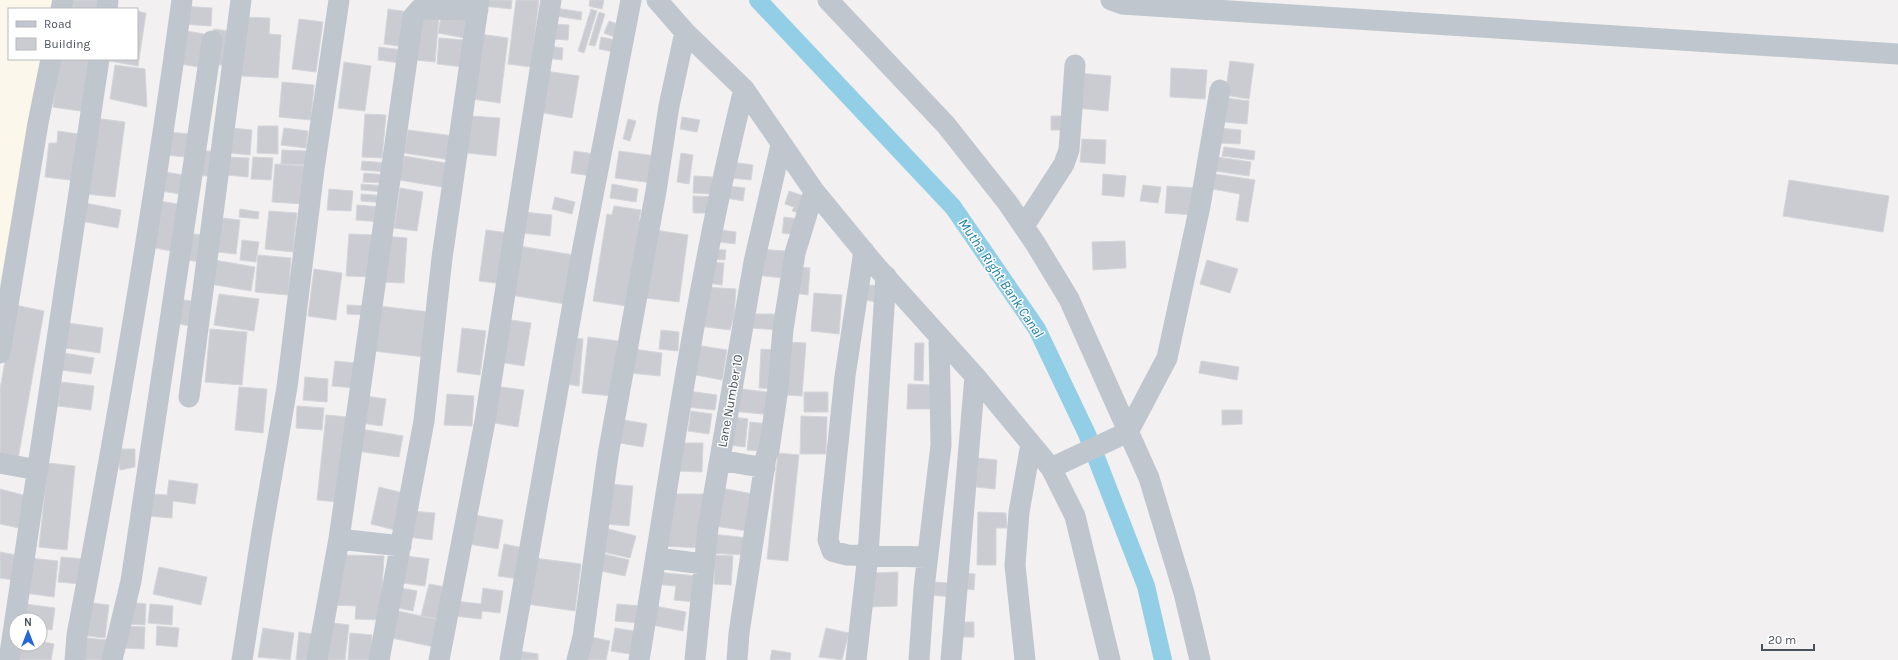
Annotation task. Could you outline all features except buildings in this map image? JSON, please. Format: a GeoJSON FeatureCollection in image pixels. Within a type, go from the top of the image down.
{"type":"FeatureCollection","features":[{"type":"Feature","properties":{"kind":"street"},"geometry":{"type":"LineString","coordinates":[[75,660],[77,635],[110,458],[166,112],[182,0]]}},
{"type":"Feature","properties":{"kind":"street"},"geometry":{"type":"LineString","coordinates":[[189,397],[241,0]]}},
{"type":"Feature","properties":{"kind":"street"},"geometry":{"type":"LineString","coordinates":[[242,660],[287,387],[314,169],[339,0]]}},
{"type":"Feature","properties":{"kind":"street"},"geometry":{"type":"LineString","coordinates":[[439,660],[485,421],[551,0]]}},
{"type":"Feature","properties":{"kind":"street"},"geometry":{"type":"LineString","coordinates":[[510,660],[583,246],[631,0]]}},
{"type":"Feature","properties":{"kind":"street"},"geometry":{"type":"LineString","coordinates":[[657,0],[685,32],[744,89],[814,191],[864,251],[975,376],[1031,444],[1060,464],[1075,516],[1110,660]]}},
{"type":"Feature","properties":{"kind":"street"},"geometry":{"type":"LineString","coordinates":[[828,0],[946,125],[1024,226],[1070,299],[1121,436],[1149,478],[1184,593],[1200,660]]}},
{"type":"Feature","properties":{"kind":"street"},"geometry":{"type":"LineString","coordinates":[[1111,0],[1122,4],[1898,54]]}},
{"type":"Feature","properties":{"kind":"street"},"geometry":{"type":"LineString","coordinates":[[317,660],[339,539],[413,17],[420,9],[478,5],[442,258],[424,421],[379,660]]}},
{"type":"Feature","properties":{"kind":"street"},"geometry":{"type":"LineString","coordinates":[[577,660],[583,637],[608,455],[651,221],[669,106],[685,32]]}},
{"type":"Feature","properties":{"kind":"street"},"geometry":{"type":"LineString","coordinates":[[112,660],[131,581],[212,40]]}},
{"type":"Feature","properties":{"kind":"street"},"geometry":{"type":"LineString","coordinates":[[0,353],[38,123],[51,60]]}},
{"type":"Feature","properties":{"kind":"street"},"geometry":{"type":"LineString","coordinates":[[9,660],[99,60]]}},
{"type":"Feature","properties":{"kind":"street"},"geometry":{"type":"LineString","coordinates":[[1024,226],[1064,164],[1069,150],[1075,65]]}},
{"type":"Feature","properties":{"kind":"street"},"geometry":{"type":"LineString","coordinates":[[638,660],[708,245],[730,144],[744,89]]}},
{"type":"Feature","properties":{"kind":"street"},"geometry":{"type":"LineString","coordinates":[[1060,464],[1121,436],[1166,358],[1171,342],[1200,206],[1220,90]]}},
{"type":"Feature","properties":{"kind":"street","name":"Lane Number 10"},"geometry":{"type":"LineString","coordinates":[[695,660],[708,528],[754,262],[781,145]]}},
{"type":"Feature","properties":{"kind":"street"},"geometry":{"type":"LineString","coordinates":[[737,660],[739,633],[778,388],[783,329],[794,253],[814,191]]}},
{"type":"Feature","properties":{"kind":"street"},"geometry":{"type":"LineString","coordinates":[[864,251],[845,376],[828,540],[832,551],[847,555],[927,557]]}},
{"type":"Feature","properties":{"kind":"street"},"geometry":{"type":"LineString","coordinates":[[856,660],[868,555],[886,276]]}},
{"type":"Feature","properties":{"kind":"street"},"geometry":{"type":"LineString","coordinates":[[919,660],[927,557],[941,445],[939,336]]}},
{"type":"Feature","properties":{"kind":"street"},"geometry":{"type":"LineString","coordinates":[[951,660],[975,376]]}},
{"type":"Feature","properties":{"kind":"street"},"geometry":{"type":"LineString","coordinates":[[1025,660],[1016,565],[1019,512],[1031,444]]}},
{"type":"Feature","properties":{"kind":"street"},"geometry":{"type":"LineString","coordinates":[[720,460],[765,468]]}},
{"type":"Feature","properties":{"kind":"street"},"geometry":{"type":"LineString","coordinates":[[0,463],[38,470]]}},
{"type":"Feature","properties":{"kind":"street"},"geometry":{"type":"LineString","coordinates":[[339,539],[401,546]]}},
{"type":"Feature","properties":{"kind":"street"},"geometry":{"type":"LineString","coordinates":[[656,558],[704,564]]}},
{"type":"Feature","properties":{"kind":"shaded area"},"geometry":{"type":"Polygon","coordinates":[[[0,0],[55,0],[53,8],[8,8],[8,60],[43,60],[0,282],[0,0]]]}},
{"type":"Feature","properties":{"kind":"waterway","name":"Mutha Right Bank Canal"},"geometry":{"type":"LineString","coordinates":[[758,0],[953,207],[1037,329],[1087,434],[1146,586],[1163,660]]}}]}
